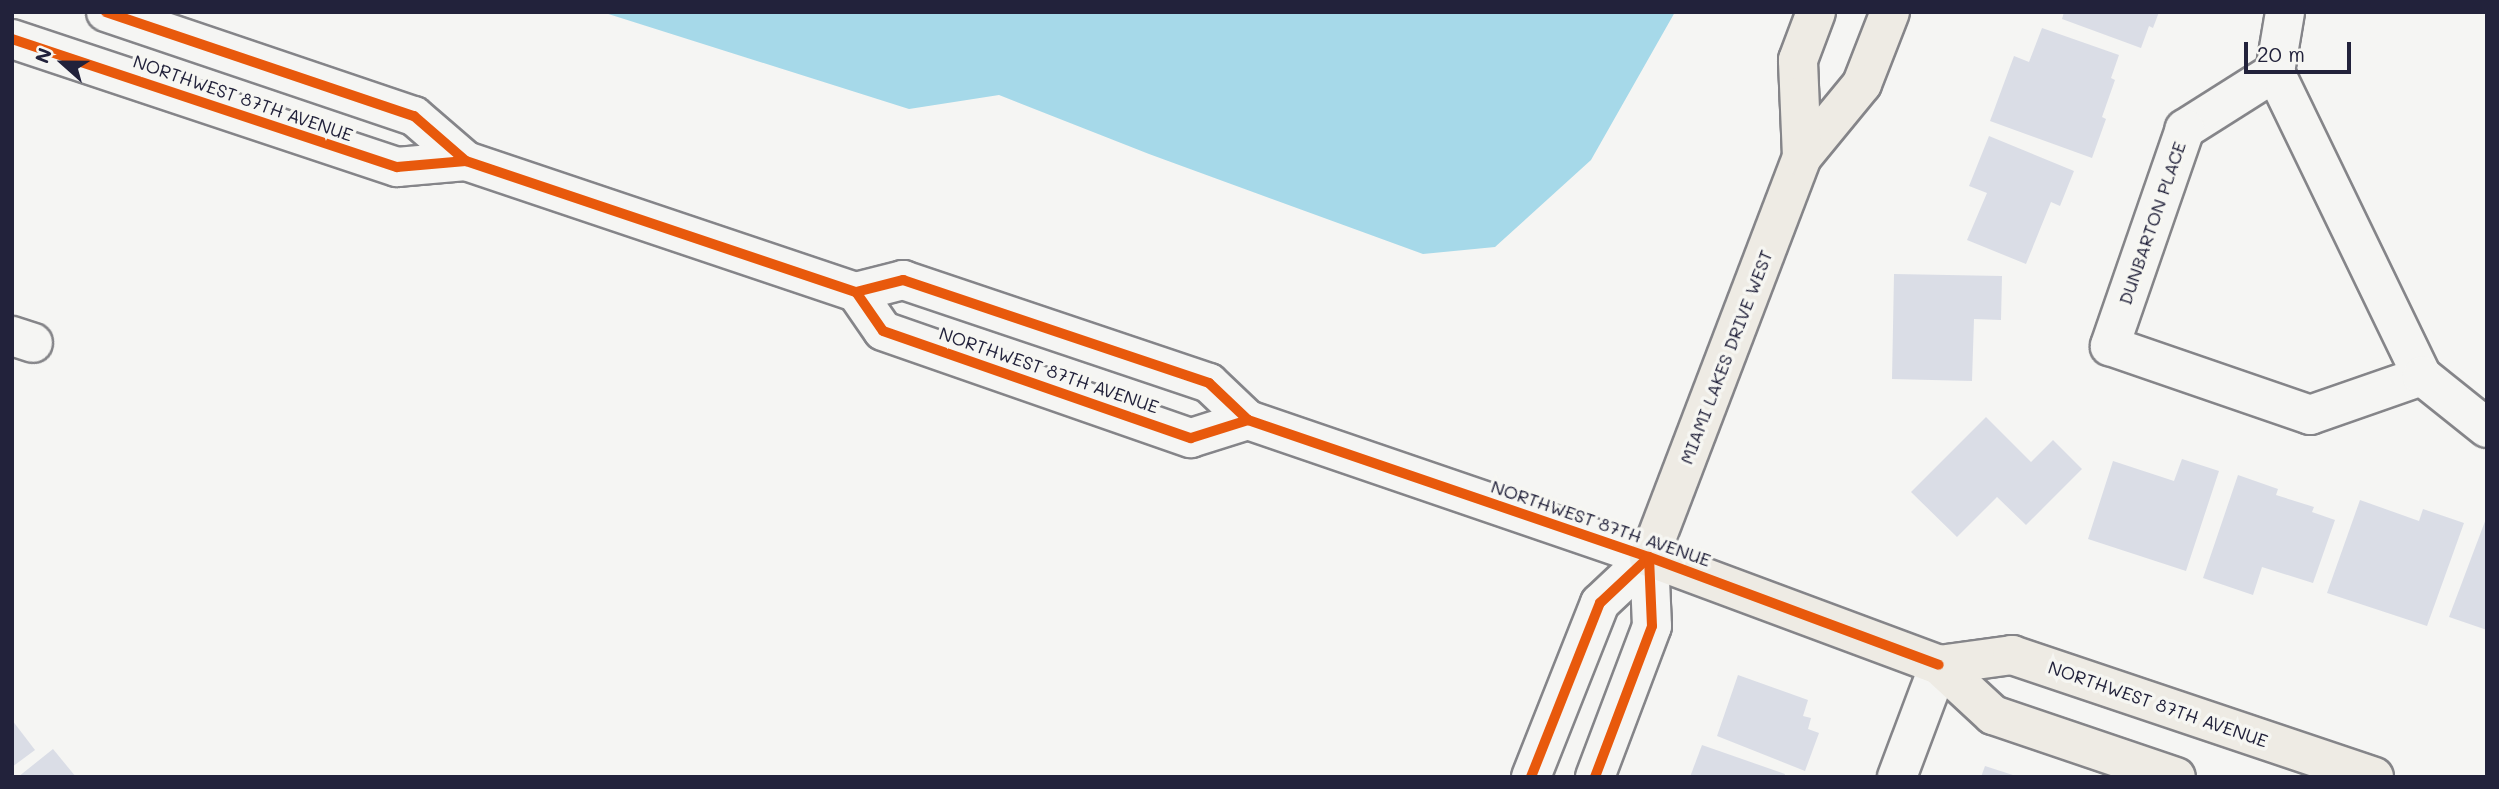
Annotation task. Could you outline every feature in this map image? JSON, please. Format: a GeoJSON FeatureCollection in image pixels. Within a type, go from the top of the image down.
{"type":"FeatureCollection","features":[{"type":"Feature","properties":{"kind":"main road","name":"MIAMI LAKES DRIVE WEST"},"geometry":{"type":"LineString","coordinates":[[1802,157],[1798,60],[1816,12]]}},
{"type":"Feature","properties":{"kind":"main road","name":"MIAMI LAKES DRIVE WEST"},"geometry":{"type":"LineString","coordinates":[[1649,557],[1802,157],[1862,84],[1890,12]]}},
{"type":"Feature","properties":{"kind":"main road","name":"NORTHWEST 87TH AVENUE"},"geometry":{"type":"LineString","coordinates":[[1649,557],[1939,665],[1993,715],[2176,777]]}},
{"type":"Feature","properties":{"kind":"main road","name":"NORTHWEST 87TH AVENUE"},"geometry":{"type":"LineString","coordinates":[[1939,665],[2012,655],[2374,777]]}},
{"type":"Feature","properties":{"kind":"street","name":"NORTHWEST 87TH AVENUE"},"geometry":{"type":"LineString","coordinates":[[106,12],[414,116],[466,161],[856,292],[903,280],[1209,383],[1248,420],[1649,557]]}},
{"type":"Feature","properties":{"kind":"street"},"geometry":{"type":"LineString","coordinates":[[2285,12],[2275,72],[2422,376],[2487,428]]}},
{"type":"Feature","properties":{"kind":"street","name":"NORTHWEST 87TH AVENUE"},"geometry":{"type":"LineString","coordinates":[[12,39],[397,167],[466,161]]}},
{"type":"Feature","properties":{"kind":"street","name":"DUNBARTON PLACE"},"geometry":{"type":"LineString","coordinates":[[2275,72],[2185,129],[2110,346],[2310,415],[2422,376]]}},
{"type":"Feature","properties":{"kind":"street","name":"NORTHWEST 87TH AVENUE"},"geometry":{"type":"LineString","coordinates":[[856,292],[883,331],[1191,438],[1248,420]]}},
{"type":"Feature","properties":{"kind":"street"},"geometry":{"type":"LineString","coordinates":[[1531,777],[1600,603],[1649,557]]}},
{"type":"Feature","properties":{"kind":"street"},"geometry":{"type":"LineString","coordinates":[[1595,777],[1652,626],[1649,557]]}},
{"type":"Feature","properties":{"kind":"street"},"geometry":{"type":"LineString","coordinates":[[1897,777],[1939,665]]}},
{"type":"Feature","properties":{"kind":"water"},"geometry":{"type":"Polygon","coordinates":[[[602,12],[1675,12],[1591,160],[1495,247],[1423,254],[1149,154],[999,95],[909,109],[602,12]]]}},
{"type":"Feature","properties":{"kind":"building"},"geometry":{"type":"Polygon","coordinates":[[[2064,12],[2159,12],[2153,28],[2149,26],[2141,48],[2062,19],[2064,12]]]}},
{"type":"Feature","properties":{"kind":"building"},"geometry":{"type":"Polygon","coordinates":[[[2042,28],[2119,55],[2111,78],[2115,80],[2102,117],[2106,119],[2092,158],[1990,121],[2014,56],[2029,62],[2042,28]]]}},
{"type":"Feature","properties":{"kind":"building"},"geometry":{"type":"Polygon","coordinates":[[[1989,136],[2074,171],[2060,206],[2051,202],[2026,264],[1967,240],[1987,193],[1969,186],[1989,136]]]}},
{"type":"Feature","properties":{"kind":"building"},"geometry":{"type":"Polygon","coordinates":[[[1894,274],[2002,276],[2001,320],[1974,319],[1972,381],[1892,379],[1894,274]]]}},
{"type":"Feature","properties":{"kind":"building"},"geometry":{"type":"Polygon","coordinates":[[[1986,417],[2031,462],[2053,440],[2082,469],[2026,525],[1997,497],[1957,537],[1911,492],[1986,417]]]}},
{"type":"Feature","properties":{"kind":"building"},"geometry":{"type":"Polygon","coordinates":[[[2182,459],[2219,471],[2186,571],[2088,539],[2113,461],[2174,481],[2182,459]]]}},
{"type":"Feature","properties":{"kind":"building"},"geometry":{"type":"Polygon","coordinates":[[[2238,475],[2278,489],[2276,495],[2314,507],[2312,512],[2335,520],[2313,583],[2262,567],[2253,595],[2203,578],[2238,475]]]}},
{"type":"Feature","properties":{"kind":"building"},"geometry":{"type":"Polygon","coordinates":[[[2360,500],[2419,521],[2423,509],[2464,523],[2427,626],[2327,593],[2360,500]]]}},
{"type":"Feature","properties":{"kind":"building"},"geometry":{"type":"Polygon","coordinates":[[[2487,516],[2487,630],[2449,617],[2487,516]]]}},
{"type":"Feature","properties":{"kind":"building"},"geometry":{"type":"Polygon","coordinates":[[[1738,675],[1808,700],[1803,716],[1811,718],[1808,729],[1819,733],[1805,771],[1717,736],[1738,675]]]}},
{"type":"Feature","properties":{"kind":"building"},"geometry":{"type":"Polygon","coordinates":[[[12,720],[35,750],[12,767],[12,720]]]}},
{"type":"Feature","properties":{"kind":"building"},"geometry":{"type":"Polygon","coordinates":[[[1702,745],[1785,774],[1784,777],[1690,777],[1702,745]]]}},
{"type":"Feature","properties":{"kind":"building"},"geometry":{"type":"Polygon","coordinates":[[[53,749],[76,777],[18,777],[53,749]]]}},
{"type":"Feature","properties":{"kind":"building"},"geometry":{"type":"Polygon","coordinates":[[[1985,766],[2016,776],[2016,777],[1981,777],[1985,766]]]}},
{"type":"Feature","properties":{"kind":"cycle path"},"geometry":{"type":"LineString","coordinates":[[106,12],[414,116],[466,161],[856,292],[903,280],[1209,383],[1248,420],[1649,557],[1939,665]]}},
{"type":"Feature","properties":{"kind":"cycle path"},"geometry":{"type":"LineString","coordinates":[[12,39],[397,167],[466,161]]}},
{"type":"Feature","properties":{"kind":"cycle path"},"geometry":{"type":"LineString","coordinates":[[856,292],[883,331],[1191,438],[1248,420]]}},
{"type":"Feature","properties":{"kind":"cycle path"},"geometry":{"type":"LineString","coordinates":[[1531,777],[1600,603],[1649,557]]}},
{"type":"Feature","properties":{"kind":"cycle path"},"geometry":{"type":"LineString","coordinates":[[1595,777],[1652,626],[1649,557]]}}]}
